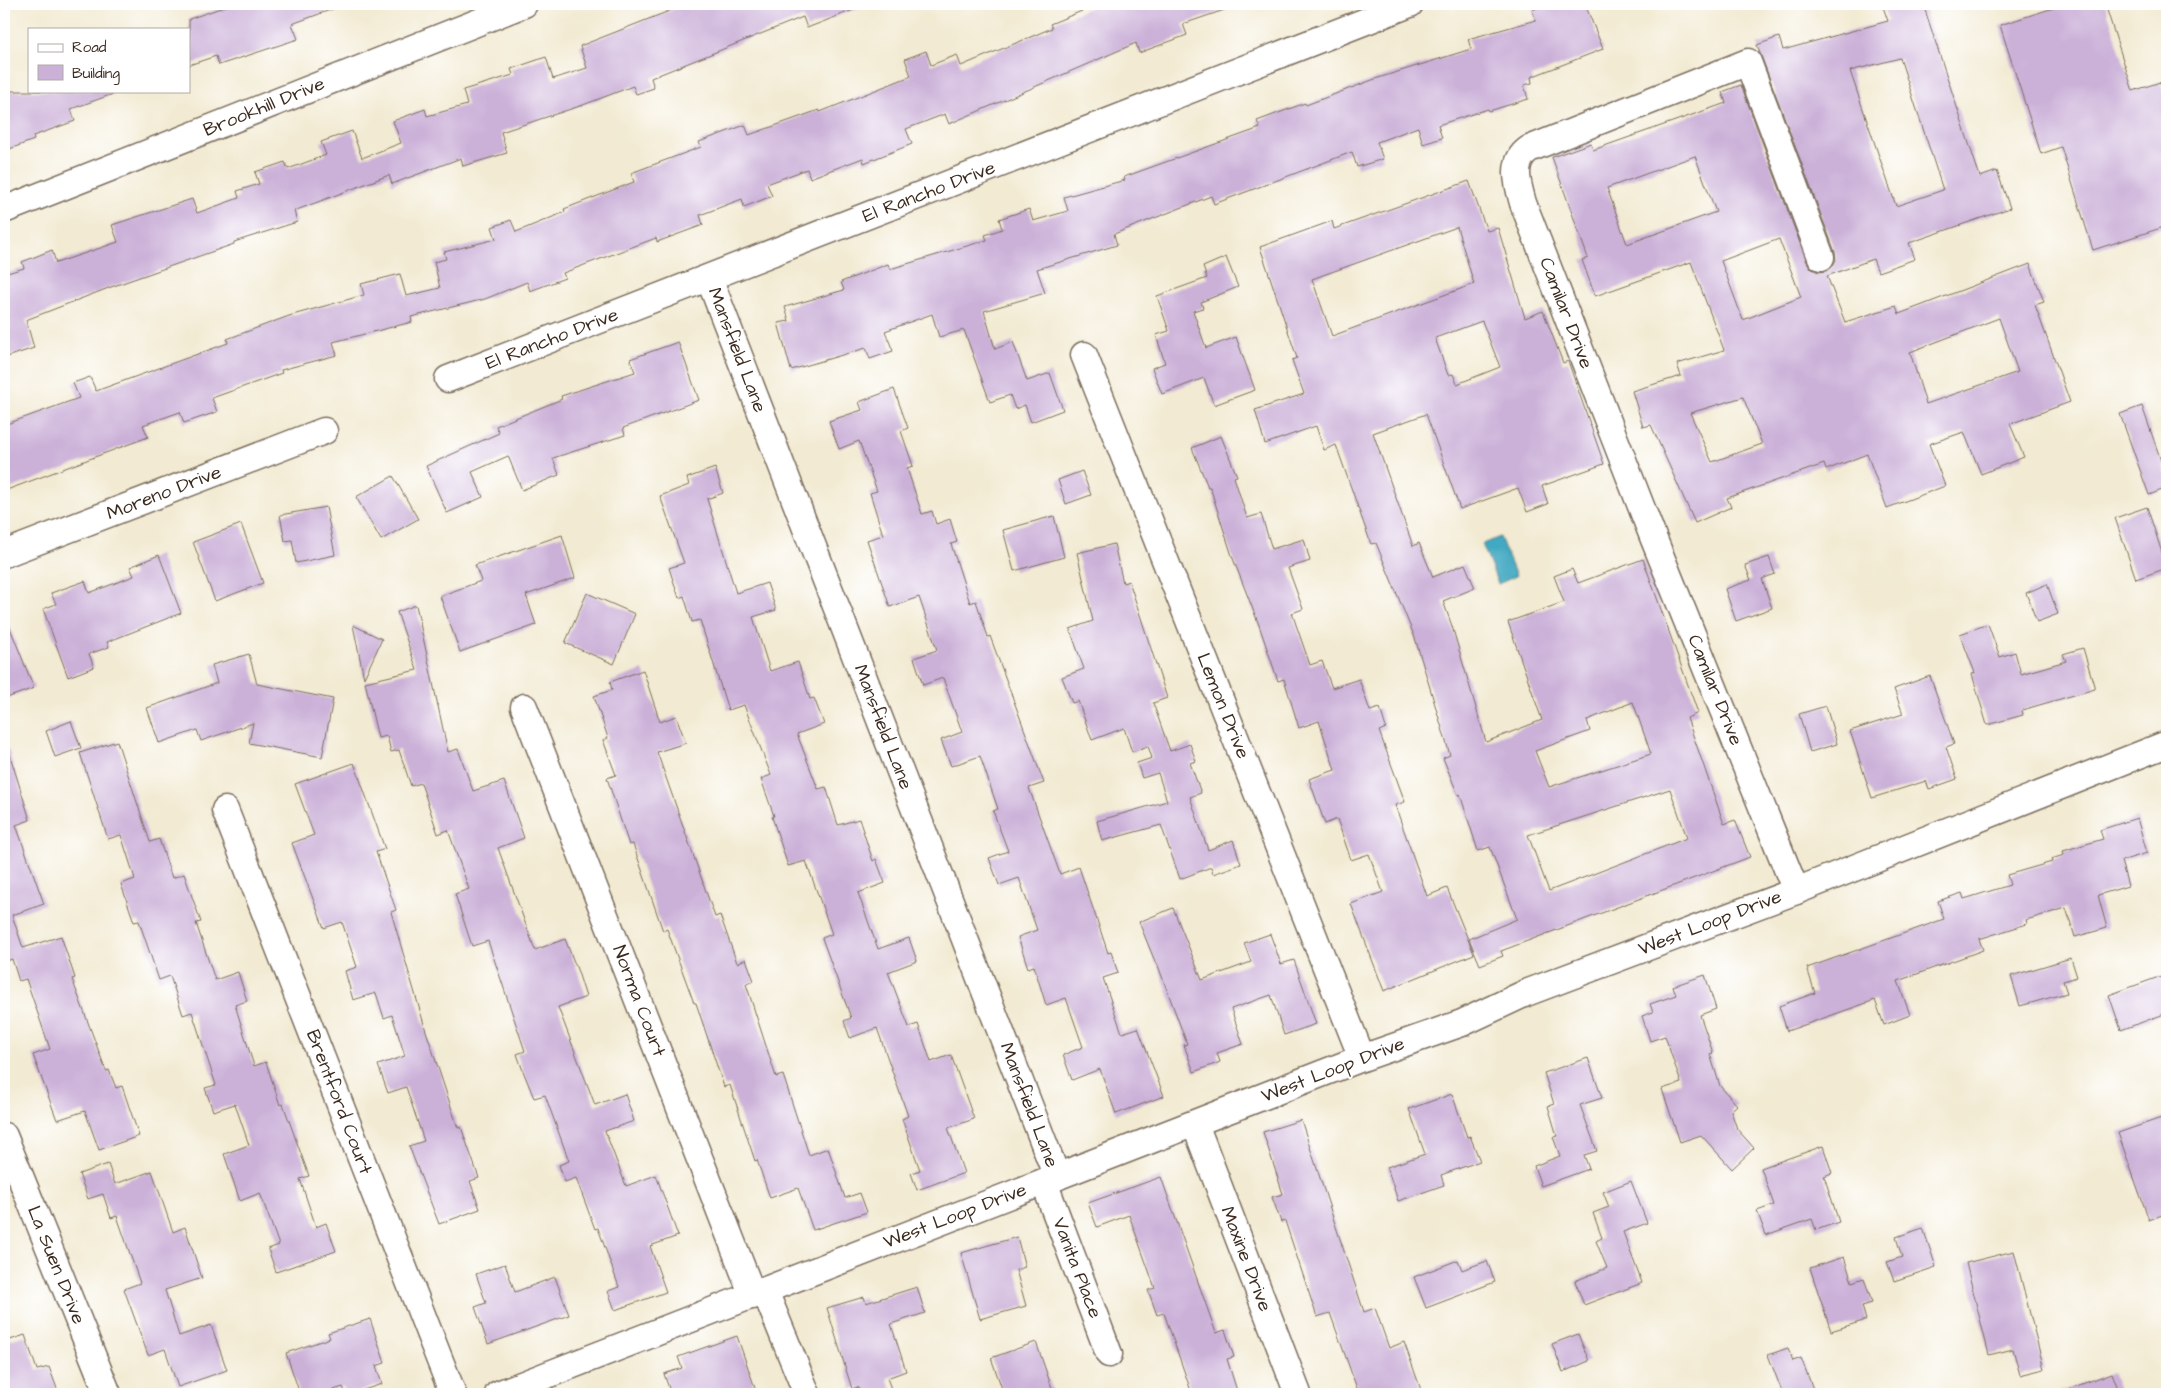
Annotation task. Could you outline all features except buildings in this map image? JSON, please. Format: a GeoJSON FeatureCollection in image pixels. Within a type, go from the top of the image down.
{"type":"FeatureCollection","features":[{"type":"Feature","properties":{"kind":"street","name":"Brookhill Drive"},"geometry":{"type":"LineString","coordinates":[[4,210],[524,4]]}},
{"type":"Feature","properties":{"kind":"street","name":"El Rancho Drive"},"geometry":{"type":"LineString","coordinates":[[448,379],[1410,4]]}},
{"type":"Feature","properties":{"kind":"street","name":"Camilar Drive"},"geometry":{"type":"LineString","coordinates":[[1796,891],[1656,544],[1527,213],[1516,179],[1518,161],[1523,153],[1529,149],[1748,62],[1821,257]]}},
{"type":"Feature","properties":{"kind":"street","name":"Mansfield Lane"},"geometry":{"type":"LineString","coordinates":[[709,278],[1051,1179]]}},
{"type":"Feature","properties":{"kind":"street","name":"Lemon Drive"},"geometry":{"type":"LineString","coordinates":[[1084,355],[1362,1058]]}},
{"type":"Feature","properties":{"kind":"street","name":"Moreno Drive"},"geometry":{"type":"LineString","coordinates":[[4,554],[324,431]]}},
{"type":"Feature","properties":{"kind":"street","name":"Norma Court"},"geometry":{"type":"LineString","coordinates":[[524,707],[759,1293],[807,1394]]}},
{"type":"Feature","properties":{"kind":"street","name":"West Loop Drive"},"geometry":{"type":"LineString","coordinates":[[498,1394],[1362,1058],[1462,1023],[1526,993],[1796,891],[2167,744]]}},
{"type":"Feature","properties":{"kind":"street","name":"Brentford Court"},"geometry":{"type":"LineString","coordinates":[[225,810],[453,1394]]}},
{"type":"Feature","properties":{"kind":"street","name":"Maxine Drive"},"geometry":{"type":"LineString","coordinates":[[1195,1124],[1298,1394]]}},
{"type":"Feature","properties":{"kind":"street","name":"La Suen Drive"},"geometry":{"type":"LineString","coordinates":[[4,1136],[108,1394]]}},
{"type":"Feature","properties":{"kind":"street","name":"Vanita Place"},"geometry":{"type":"LineString","coordinates":[[1051,1179],[1109,1354]]}},
{"type":"Feature","properties":{"kind":"water"},"geometry":{"type":"Polygon","coordinates":[[[1500,537],[1516,576],[1498,584],[1482,544],[1500,537]]]}}]}
